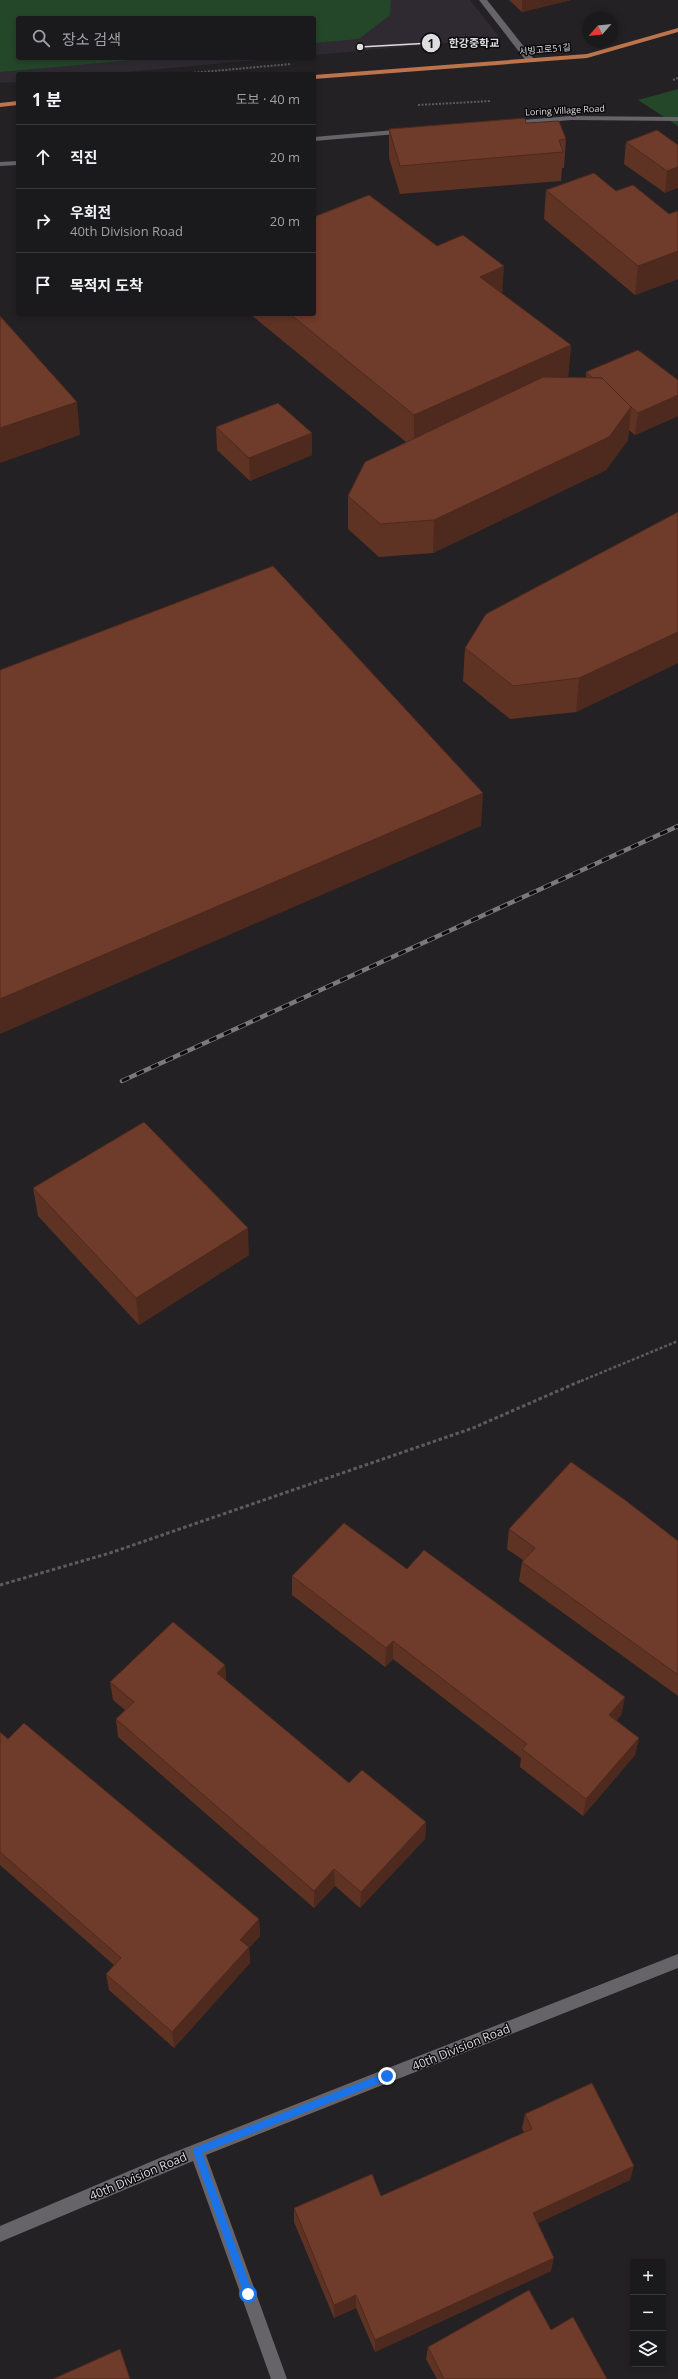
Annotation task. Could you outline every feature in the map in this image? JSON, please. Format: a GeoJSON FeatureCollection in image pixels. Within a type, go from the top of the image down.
{"type":"FeatureCollection","features":[{"type":"Feature","properties":{"kind":"main road","name":"서빙고로51길"},"geometry":{"type":"LineString","coordinates":[[316,77],[587,56],[678,30]]}},
{"type":"Feature","properties":{"kind":"main road"},"geometry":{"type":"LineString","coordinates":[[0,105],[16,103]]}},
{"type":"Feature","properties":{"kind":"street"},"geometry":{"type":"LineString","coordinates":[[483,0],[530,60]]}},
{"type":"Feature","properties":{"kind":"street","name":"Loring Village Road"},"geometry":{"type":"LineString","coordinates":[[501,124],[571,118],[676,117]]}},
{"type":"Feature","properties":{"kind":"street"},"geometry":{"type":"LineString","coordinates":[[316,139],[415,131]]}},
{"type":"Feature","properties":{"kind":"street"},"geometry":{"type":"LineString","coordinates":[[0,164],[16,163]]}},
{"type":"Feature","properties":{"kind":"street","name":"40th Division Road"},"geometry":{"type":"LineString","coordinates":[[0,2234],[197,2151],[678,1961]]}},
{"type":"Feature","properties":{"kind":"street"},"geometry":{"type":"LineString","coordinates":[[197,2151],[279,2379]]}},
{"type":"Feature","properties":{"kind":"path"},"geometry":{"type":"LineString","coordinates":[[673,80],[678,78]]}},
{"type":"Feature","properties":{"kind":"path"},"geometry":{"type":"LineString","coordinates":[[418,105],[497,101]]}},
{"type":"Feature","properties":{"kind":"path"},"geometry":{"type":"LineString","coordinates":[[0,1585],[117,1551],[473,1428],[590,1377],[678,1341]]}},
{"type":"Feature","properties":{"kind":"shaded area"},"geometry":{"type":"Polygon","coordinates":[[[0,0],[470,0],[500,38],[316,55],[316,16],[16,16],[16,60],[260,60],[126,72],[16,72],[16,82],[0,83],[0,0]]]}},
{"type":"Feature","properties":{"kind":"green space"},"geometry":{"type":"Polygon","coordinates":[[[0,0],[391,0],[390,15],[359,39],[316,43],[316,16],[16,16],[16,60],[133,60],[0,72],[0,0]]]}},
{"type":"Feature","properties":{"kind":"green space"},"geometry":{"type":"Polygon","coordinates":[[[678,89],[678,126],[638,100],[678,89]]]}},
{"type":"Feature","properties":{"kind":"building"},"geometry":{"type":"Polygon","coordinates":[[[525,118],[526,123],[559,121],[566,139],[559,140],[563,152],[400,166],[389,129],[525,118]]]}},
{"type":"Feature","properties":{"kind":"building"},"geometry":{"type":"Polygon","coordinates":[[[657,130],[678,145],[678,167],[667,171],[626,142],[657,130]]]}},
{"type":"Feature","properties":{"kind":"building"},"geometry":{"type":"Polygon","coordinates":[[[594,173],[616,191],[633,185],[669,214],[677,211],[678,251],[638,266],[546,190],[594,173]]]}},
{"type":"Feature","properties":{"kind":"building"},"geometry":{"type":"Polygon","coordinates":[[[369,195],[437,246],[463,235],[504,266],[480,277],[571,345],[414,415],[292,316],[316,316],[316,216],[369,195]]]}},
{"type":"Feature","properties":{"kind":"building"},"geometry":{"type":"Polygon","coordinates":[[[0,316],[77,402],[0,428],[0,316]]]}},
{"type":"Feature","properties":{"kind":"building"},"geometry":{"type":"Polygon","coordinates":[[[638,350],[678,380],[678,395],[638,413],[602,378],[593,378],[586,372],[638,350]]]}},
{"type":"Feature","properties":{"kind":"building"},"geometry":{"type":"Polygon","coordinates":[[[543,377],[602,378],[631,407],[609,437],[434,520],[380,524],[348,496],[365,462],[543,377]]]}},
{"type":"Feature","properties":{"kind":"building"},"geometry":{"type":"Polygon","coordinates":[[[278,403],[312,433],[249,458],[216,427],[278,403]]]}},
{"type":"Feature","properties":{"kind":"building"},"geometry":{"type":"Polygon","coordinates":[[[678,512],[678,632],[579,678],[513,686],[465,648],[486,614],[678,512]]]}},
{"type":"Feature","properties":{"kind":"building"},"geometry":{"type":"Polygon","coordinates":[[[273,566],[483,793],[0,999],[0,670],[273,566]]]}},
{"type":"Feature","properties":{"kind":"building"},"geometry":{"type":"Polygon","coordinates":[[[144,1122],[248,1228],[136,1298],[33,1188],[144,1122]]]}},
{"type":"Feature","properties":{"kind":"building"},"geometry":{"type":"Polygon","coordinates":[[[571,1462],[625,1500],[678,1541],[678,1675],[522,1562],[535,1548],[509,1529],[571,1462]]]}},
{"type":"Feature","properties":{"kind":"building"},"geometry":{"type":"Polygon","coordinates":[[[344,1523],[407,1569],[424,1550],[625,1697],[609,1715],[639,1738],[586,1799],[522,1749],[527,1744],[393,1641],[386,1648],[292,1576],[344,1523]]]}},
{"type":"Feature","properties":{"kind":"building"},"geometry":{"type":"Polygon","coordinates":[[[173,1622],[225,1665],[217,1673],[349,1783],[362,1770],[426,1822],[361,1892],[334,1869],[314,1891],[116,1719],[134,1702],[110,1682],[173,1622]]]}},
{"type":"Feature","properties":{"kind":"building"},"geometry":{"type":"Polygon","coordinates":[[[24,1723],[259,1919],[240,1940],[249,1947],[172,2032],[106,1974],[121,1958],[0,1852],[0,1732],[8,1739],[24,1723]]]}},
{"type":"Feature","properties":{"kind":"building"},"geometry":{"type":"Polygon","coordinates":[[[592,2083],[634,2166],[533,2213],[554,2258],[375,2340],[356,2295],[334,2305],[294,2208],[372,2174],[381,2196],[532,2129],[525,2114],[592,2083]]]}},
{"type":"Feature","properties":{"kind":"building"},"geometry":{"type":"Polygon","coordinates":[[[529,2290],[551,2330],[573,2317],[607,2379],[444,2379],[428,2347],[529,2290]]]}},
{"type":"Feature","properties":{"kind":"building"},"geometry":{"type":"Polygon","coordinates":[[[120,2349],[130,2379],[53,2379],[120,2349]]]}},
{"type":"Feature","properties":{"kind":"railway"},"geometry":{"type":"LineString","coordinates":[[122,1081],[678,826]]}},
{"type":"Feature","properties":{"kind":"place","name":"한강중학교"},"geometry":{"type":"Point","coordinates":[360,47]}},
{"type":"Feature","properties":{"kind":"route"},"geometry":{"type":"LineString","coordinates":[[248,2294],[197,2151],[387,2076]]}}]}
